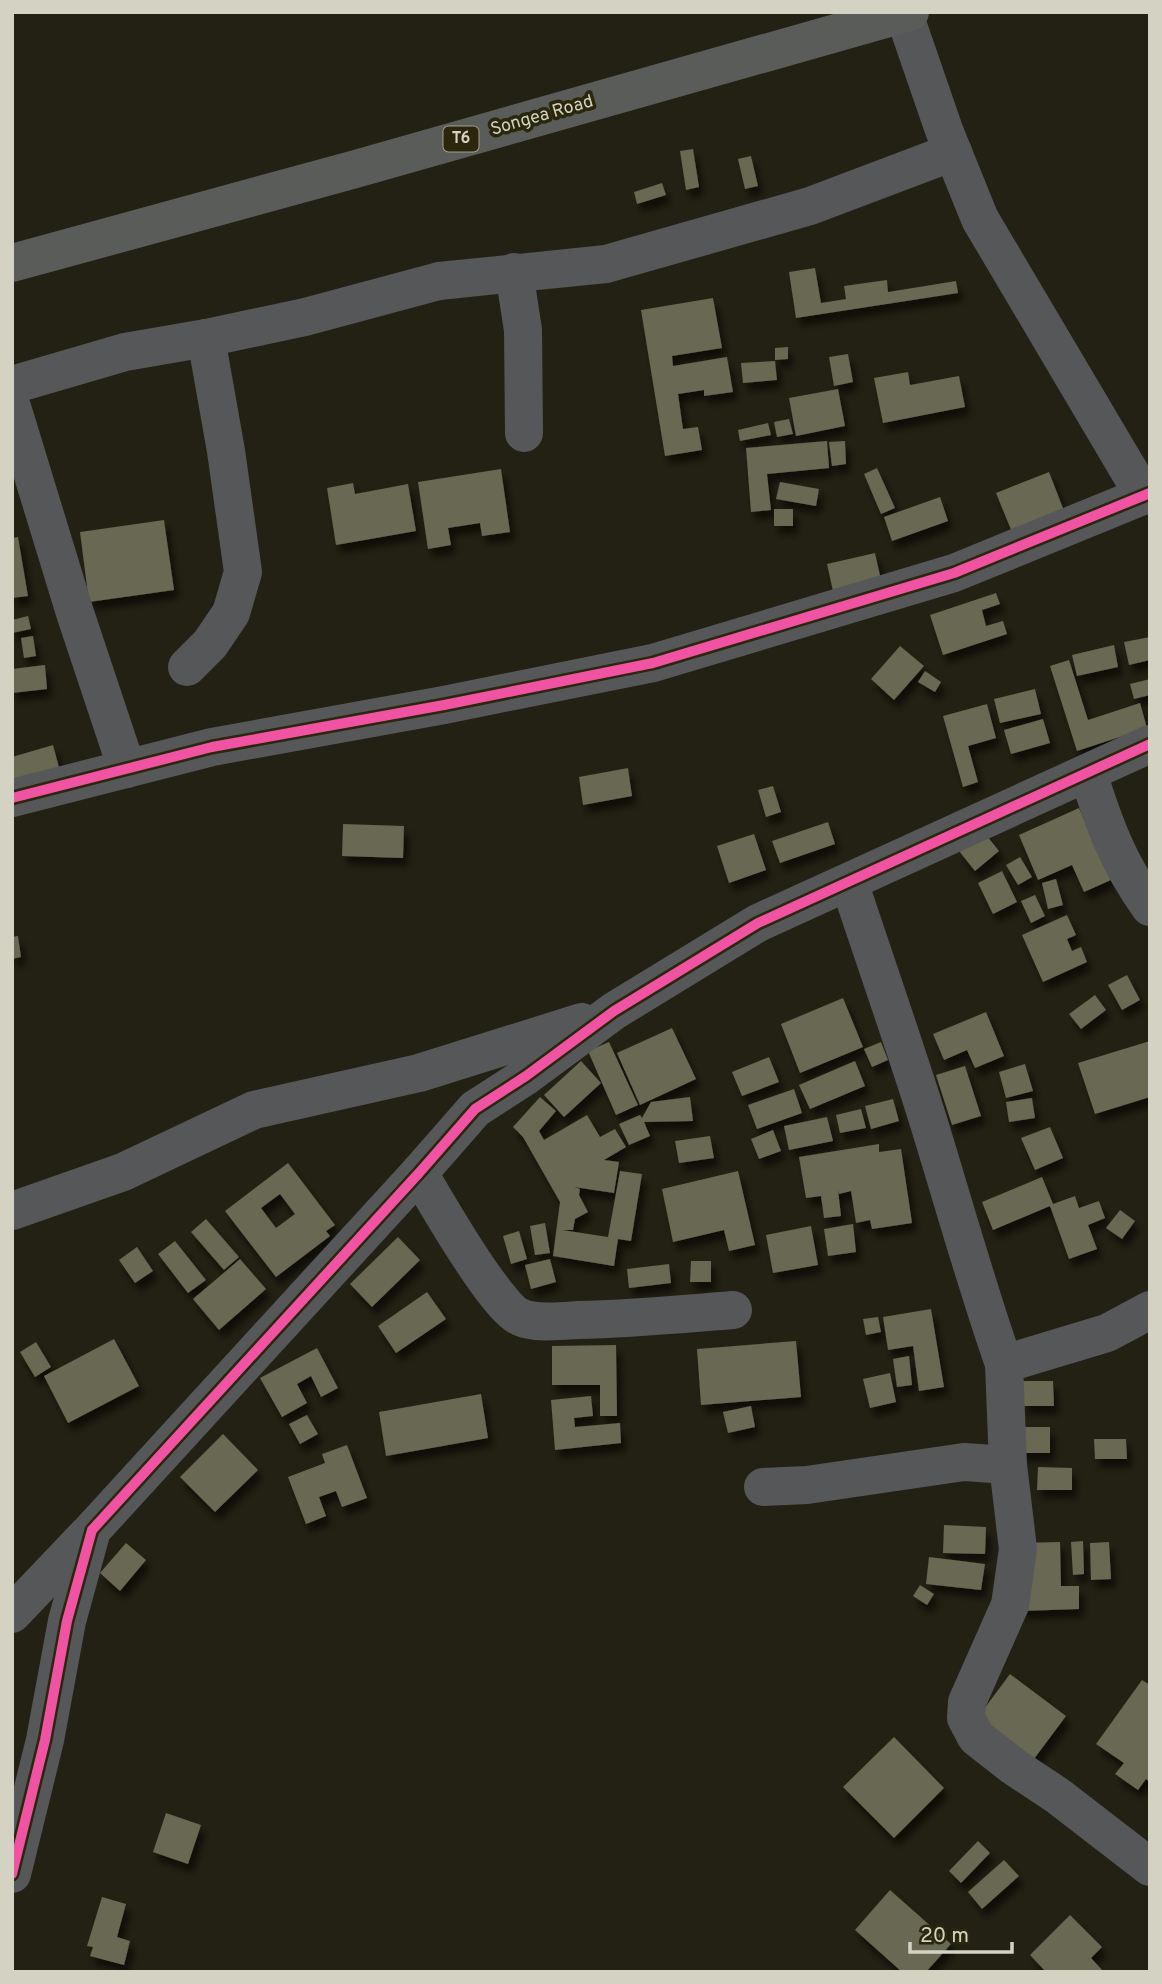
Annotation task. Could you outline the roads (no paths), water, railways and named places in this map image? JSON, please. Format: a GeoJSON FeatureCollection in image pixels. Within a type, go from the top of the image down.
{"type":"FeatureCollection","features":[{"type":"Feature","properties":{"kind":"highway","name":"Songea Road"},"geometry":{"type":"LineString","coordinates":[[12,263],[907,13]]}},
{"type":"Feature","properties":{"kind":"street"},"geometry":{"type":"LineString","coordinates":[[12,798],[212,747],[444,705],[653,663],[954,573],[1144,502],[980,219],[953,152],[907,13]]}},
{"type":"Feature","properties":{"kind":"street"},"geometry":{"type":"LineString","coordinates":[[12,385],[125,352],[305,317],[439,281],[606,264],[810,205],[953,152]]}},
{"type":"Feature","properties":{"kind":"street"},"geometry":{"type":"LineString","coordinates":[[514,272],[523,330],[524,433]]}},
{"type":"Feature","properties":{"kind":"street"},"geometry":{"type":"LineString","coordinates":[[187,667],[210,644],[231,613],[243,572],[228,463],[206,338]]}},
{"type":"Feature","properties":{"kind":"street"},"geometry":{"type":"LineString","coordinates":[[12,407],[75,613],[127,769]]}},
{"type":"Feature","properties":{"kind":"street"},"geometry":{"type":"LineString","coordinates":[[12,1614],[92,1530],[475,1109],[526,1076],[614,1011],[758,923],[1150,744]]}},
{"type":"Feature","properties":{"kind":"street"},"geometry":{"type":"LineString","coordinates":[[1088,773],[1107,834],[1136,888],[1150,907]]}},
{"type":"Feature","properties":{"kind":"street"},"geometry":{"type":"LineString","coordinates":[[849,881],[888,995],[1004,1364],[1007,1465],[1018,1549],[1010,1605],[967,1702],[966,1718],[976,1737],[1150,1867]]}},
{"type":"Feature","properties":{"kind":"street"},"geometry":{"type":"LineString","coordinates":[[12,1211],[123,1172],[254,1110],[419,1073],[614,1011]]}},
{"type":"Feature","properties":{"kind":"street"},"geometry":{"type":"LineString","coordinates":[[419,1173],[450,1228],[506,1306],[519,1317],[550,1321],[598,1320],[733,1310]]}},
{"type":"Feature","properties":{"kind":"street"},"geometry":{"type":"LineString","coordinates":[[1004,1364],[1107,1333],[1150,1310]]}},
{"type":"Feature","properties":{"kind":"street"},"geometry":{"type":"LineString","coordinates":[[763,1487],[807,1485],[964,1462],[1007,1465]]}},
{"type":"Feature","properties":{"kind":"street"},"geometry":{"type":"LineString","coordinates":[[12,1874],[45,1740],[67,1621],[92,1530]]}}]}
